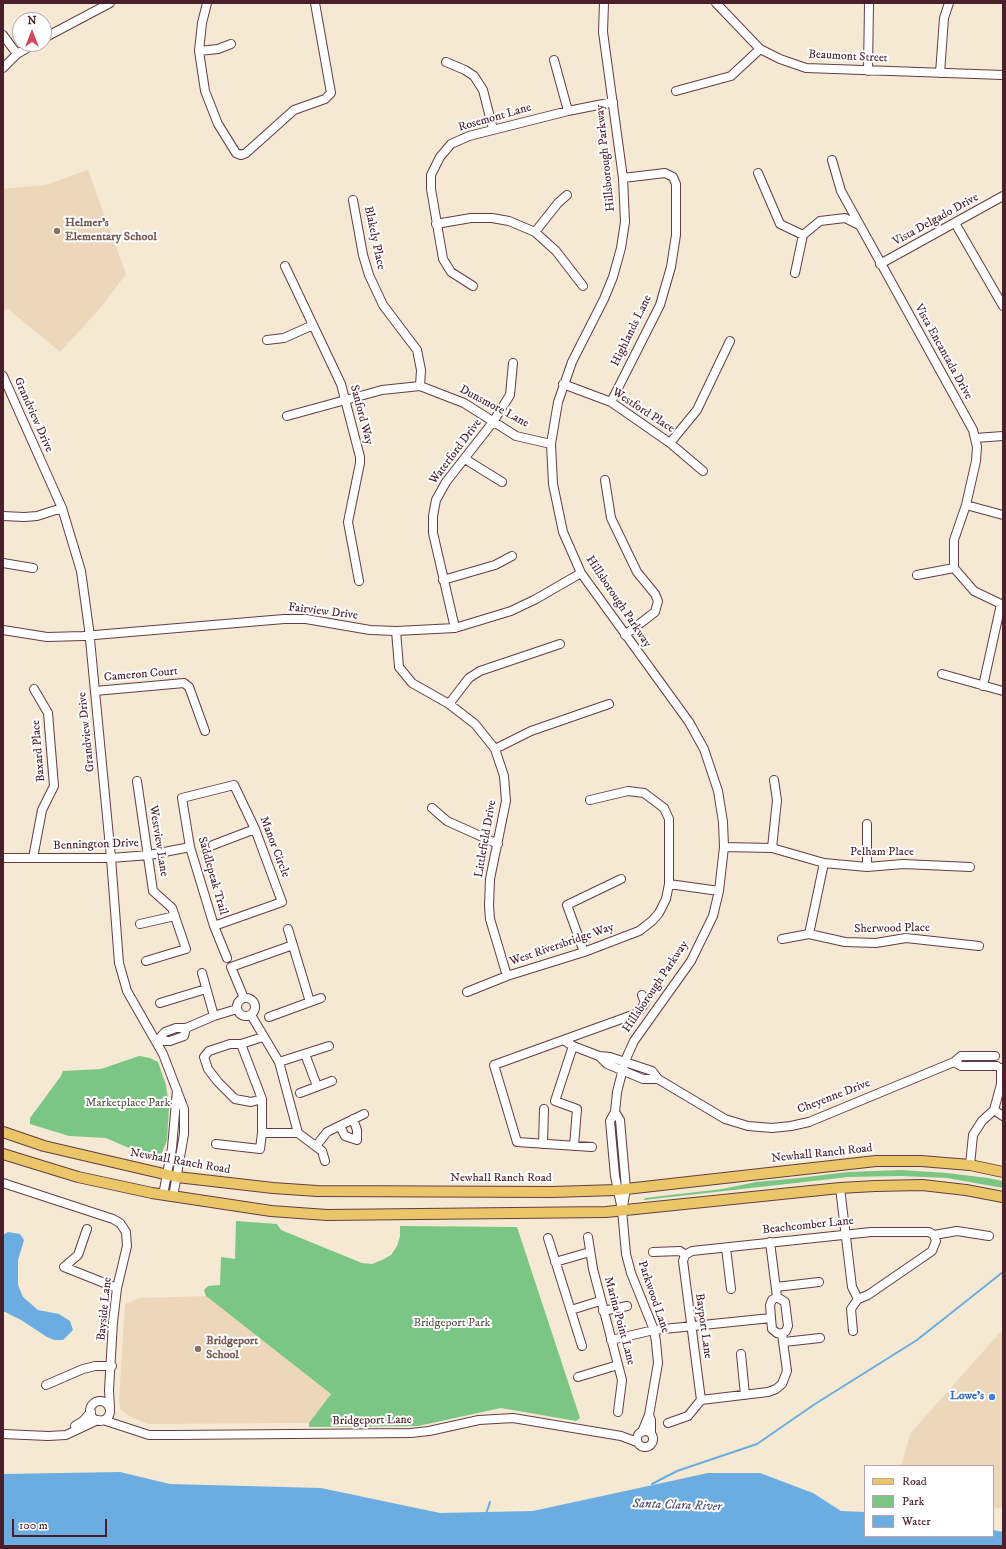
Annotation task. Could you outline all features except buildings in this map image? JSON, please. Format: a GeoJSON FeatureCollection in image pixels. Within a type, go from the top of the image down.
{"type":"FeatureCollection","features":[{"type":"Feature","properties":{"kind":"main road","name":"Newhall Ranch Road"},"geometry":{"type":"LineString","coordinates":[[3,1132],[44,1146],[172,1176],[273,1188],[358,1192],[552,1192],[621,1190],[876,1161],[920,1161],[970,1165],[1003,1172]]}},
{"type":"Feature","properties":{"kind":"main road"},"geometry":{"type":"LineString","coordinates":[[3,1154],[78,1177],[163,1195],[271,1211],[327,1215],[622,1210],[840,1188],[922,1185],[966,1190],[1003,1197]]}},
{"type":"Feature","properties":{"kind":"street"},"geometry":{"type":"LineString","coordinates":[[52,34],[110,3]]}},
{"type":"Feature","properties":{"kind":"street"},"geometry":{"type":"LineString","coordinates":[[206,3],[199,51],[205,91],[212,111],[236,153],[241,155],[294,110],[325,99],[331,93],[315,3]]}},
{"type":"Feature","properties":{"kind":"street","name":"Hillsborough Parkway"},"geometry":{"type":"LineString","coordinates":[[604,3],[603,32],[623,178],[625,222],[621,248],[613,277],[563,384],[558,402],[551,444],[552,484],[563,532],[582,573],[625,635],[689,722],[704,749],[718,791],[723,822],[724,846],[719,891],[713,916],[691,961],[634,1041],[622,1070],[617,1092],[615,1112],[620,1120],[621,1190]]}},
{"type":"Feature","properties":{"kind":"street","name":"Beaumont Street"},"geometry":{"type":"LineString","coordinates":[[716,3],[760,49],[780,59],[806,68],[1003,75]]}},
{"type":"Feature","properties":{"kind":"street"},"geometry":{"type":"LineString","coordinates":[[868,71],[869,3]]}},
{"type":"Feature","properties":{"kind":"street"},"geometry":{"type":"LineString","coordinates":[[940,73],[944,18],[949,3]]}},
{"type":"Feature","properties":{"kind":"street"},"geometry":{"type":"LineString","coordinates":[[3,35],[17,54]]}},
{"type":"Feature","properties":{"kind":"street"},"geometry":{"type":"LineString","coordinates":[[199,51],[218,49],[230,44]]}},
{"type":"Feature","properties":{"kind":"street"},"geometry":{"type":"LineString","coordinates":[[676,91],[731,76],[760,49]]}},
{"type":"Feature","properties":{"kind":"street"},"geometry":{"type":"LineString","coordinates":[[3,68],[20,52]]}},
{"type":"Feature","properties":{"kind":"street"},"geometry":{"type":"LineString","coordinates":[[554,60],[568,111]]}},
{"type":"Feature","properties":{"kind":"street"},"geometry":{"type":"LineString","coordinates":[[446,62],[465,70],[474,76],[483,90],[493,129]]}},
{"type":"Feature","properties":{"kind":"street","name":"Rosemont Lane"},"geometry":{"type":"LineString","coordinates":[[473,286],[451,272],[444,258],[430,189],[431,175],[440,157],[451,144],[468,136],[568,111],[613,102]]}},
{"type":"Feature","properties":{"kind":"street","name":"Vista Encantada Drive"},"geometry":{"type":"LineString","coordinates":[[832,160],[841,191],[973,430],[977,447],[976,461],[966,505],[954,540],[954,568]]}},
{"type":"Feature","properties":{"kind":"street"},"geometry":{"type":"LineString","coordinates":[[758,172],[780,224],[803,235]]}},
{"type":"Feature","properties":{"kind":"street","name":"Highlands Lane"},"geometry":{"type":"LineString","coordinates":[[611,402],[660,305],[671,267],[676,235],[676,184],[674,177],[665,173],[623,178]]}},
{"type":"Feature","properties":{"kind":"street"},"geometry":{"type":"LineString","coordinates":[[535,232],[558,203],[567,195]]}},
{"type":"Feature","properties":{"kind":"street","name":"Vista Delgado Drive"},"geometry":{"type":"LineString","coordinates":[[880,264],[1003,196]]}},
{"type":"Feature","properties":{"kind":"street","name":"Blakely Place"},"geometry":{"type":"LineString","coordinates":[[353,200],[363,255],[369,275],[384,305],[417,350],[422,370],[420,386]]}},
{"type":"Feature","properties":{"kind":"street"},"geometry":{"type":"LineString","coordinates":[[436,224],[471,218],[492,218],[509,221],[535,232],[556,251],[583,286]]}},
{"type":"Feature","properties":{"kind":"street"},"geometry":{"type":"LineString","coordinates":[[795,274],[803,235],[820,221],[845,218],[859,225]]}},
{"type":"Feature","properties":{"kind":"street"},"geometry":{"type":"LineString","coordinates":[[955,223],[1003,306]]}},
{"type":"Feature","properties":{"kind":"street","name":"Sanford Way"},"geometry":{"type":"LineString","coordinates":[[285,266],[341,384],[360,457],[348,522],[360,581]]}},
{"type":"Feature","properties":{"kind":"street"},"geometry":{"type":"LineString","coordinates":[[266,340],[284,338],[313,325]]}},
{"type":"Feature","properties":{"kind":"street"},"geometry":{"type":"LineString","coordinates":[[670,443],[697,410],[730,341]]}},
{"type":"Feature","properties":{"kind":"street","name":"Waterford Drive"},"geometry":{"type":"LineString","coordinates":[[455,628],[433,532],[433,516],[436,500],[446,482],[493,422],[510,395],[513,363]]}},
{"type":"Feature","properties":{"kind":"street","name":"Grandview Drive"},"geometry":{"type":"LineString","coordinates":[[3,376],[62,508],[81,571],[90,636],[111,858],[117,942],[122,978],[140,1015],[157,1041],[169,1067],[182,1101],[184,1116],[184,1134],[172,1176],[163,1195]]}},
{"type":"Feature","properties":{"kind":"street","name":"Westford Place"},"geometry":{"type":"LineString","coordinates":[[563,384],[611,402],[670,443],[703,471]]}},
{"type":"Feature","properties":{"kind":"street","name":"Dunsmore Lane"},"geometry":{"type":"LineString","coordinates":[[287,416],[382,390],[420,386],[464,403],[516,436],[551,444]]}},
{"type":"Feature","properties":{"kind":"street"},"geometry":{"type":"LineString","coordinates":[[975,438],[1003,436]]}},
{"type":"Feature","properties":{"kind":"street"},"geometry":{"type":"LineString","coordinates":[[465,459],[502,482]]}},
{"type":"Feature","properties":{"kind":"street"},"geometry":{"type":"LineString","coordinates":[[605,480],[611,518],[637,572],[655,594],[658,601],[655,612],[625,635]]}},
{"type":"Feature","properties":{"kind":"street"},"geometry":{"type":"LineString","coordinates":[[966,505],[1003,515]]}},
{"type":"Feature","properties":{"kind":"street"},"geometry":{"type":"LineString","coordinates":[[3,516],[24,517],[62,508]]}},
{"type":"Feature","properties":{"kind":"street"},"geometry":{"type":"LineString","coordinates":[[444,580],[494,565],[512,556]]}},
{"type":"Feature","properties":{"kind":"street"},"geometry":{"type":"LineString","coordinates":[[3,563],[33,568]]}},
{"type":"Feature","properties":{"kind":"street"},"geometry":{"type":"LineString","coordinates":[[917,575],[954,568],[974,591],[1002,605],[984,686]]}},
{"type":"Feature","properties":{"kind":"street","name":"Fairview Drive"},"geometry":{"type":"LineString","coordinates":[[3,630],[47,637],[90,636],[284,619],[306,619],[370,630],[396,631],[455,628],[511,611],[536,599],[582,573]]}},
{"type":"Feature","properties":{"kind":"street","name":"Littlefield Drive"},"geometry":{"type":"LineString","coordinates":[[396,631],[399,667],[412,683],[449,704],[475,724],[495,750],[504,776],[506,801],[490,879],[489,906],[490,919],[507,976]]}},
{"type":"Feature","properties":{"kind":"street"},"geometry":{"type":"LineString","coordinates":[[449,704],[469,678],[480,671],[560,644]]}},
{"type":"Feature","properties":{"kind":"street"},"geometry":{"type":"LineString","coordinates":[[942,674],[1003,691]]}},
{"type":"Feature","properties":{"kind":"street","name":"Cameron Court"},"geometry":{"type":"LineString","coordinates":[[94,691],[184,683],[189,687],[205,732]]}},
{"type":"Feature","properties":{"kind":"street","name":"Baxard Place"},"geometry":{"type":"LineString","coordinates":[[33,858],[42,810],[54,786],[48,713],[34,689]]}},
{"type":"Feature","properties":{"kind":"street"},"geometry":{"type":"LineString","coordinates":[[495,750],[531,731],[609,704]]}},
{"type":"Feature","properties":{"kind":"street"},"geometry":{"type":"LineString","coordinates":[[772,848],[777,800],[774,780]]}},
{"type":"Feature","properties":{"kind":"street","name":"Westview Lane"},"geometry":{"type":"LineString","coordinates":[[137,781],[149,855],[153,891],[172,908],[186,949],[146,961]]}},
{"type":"Feature","properties":{"kind":"street","name":"Manor Circle"},"geometry":{"type":"LineString","coordinates":[[182,798],[234,785],[255,829],[282,902],[214,926]]}},
{"type":"Feature","properties":{"kind":"street"},"geometry":{"type":"LineString","coordinates":[[590,800],[628,791],[644,793],[664,808],[669,819],[669,884],[719,891]]}},
{"type":"Feature","properties":{"kind":"street","name":"Saddlepeak Trail"},"geometry":{"type":"LineString","coordinates":[[182,798],[190,847],[214,926],[227,958]]}},
{"type":"Feature","properties":{"kind":"street"},"geometry":{"type":"LineString","coordinates":[[432,808],[447,821],[498,844]]}},
{"type":"Feature","properties":{"kind":"street"},"geometry":{"type":"LineString","coordinates":[[867,824],[867,868]]}},
{"type":"Feature","properties":{"kind":"street"},"geometry":{"type":"LineString","coordinates":[[213,845],[255,829]]}},
{"type":"Feature","properties":{"kind":"street","name":"Pelham Place"},"geometry":{"type":"LineString","coordinates":[[724,846],[772,848],[824,863],[867,868],[903,864],[970,867]]}},
{"type":"Feature","properties":{"kind":"street","name":"Bennington Drive"},"geometry":{"type":"LineString","coordinates":[[3,858],[111,858],[149,855],[190,847]]}},
{"type":"Feature","properties":{"kind":"street"},"geometry":{"type":"LineString","coordinates":[[809,934],[824,863]]}},
{"type":"Feature","properties":{"kind":"street"},"geometry":{"type":"LineString","coordinates":[[584,952],[567,905],[621,879]]}},
{"type":"Feature","properties":{"kind":"street","name":"West Riversbridge Way"},"geometry":{"type":"LineString","coordinates":[[467,992],[507,976],[584,952],[639,931],[652,921],[659,913],[666,899],[669,884]]}},
{"type":"Feature","properties":{"kind":"street"},"geometry":{"type":"LineString","coordinates":[[140,924],[175,916]]}},
{"type":"Feature","properties":{"kind":"street"},"geometry":{"type":"LineString","coordinates":[[288,929],[310,1002]]}},
{"type":"Feature","properties":{"kind":"street","name":"Sherwood Place"},"geometry":{"type":"LineString","coordinates":[[782,939],[809,934],[845,942],[876,943],[906,938],[979,946]]}},
{"type":"Feature","properties":{"kind":"street"},"geometry":{"type":"LineString","coordinates":[[244,998],[231,967],[293,945]]}},
{"type":"Feature","properties":{"kind":"street"},"geometry":{"type":"LineString","coordinates":[[202,973],[214,1016]]}},
{"type":"Feature","properties":{"kind":"street"},"geometry":{"type":"LineString","coordinates":[[160,1003],[206,989]]}},
{"type":"Feature","properties":{"kind":"street"},"geometry":{"type":"LineString","coordinates":[[592,1147],[517,1142],[494,1065],[565,1041],[638,1013],[645,1003],[642,994]]}},
{"type":"Feature","properties":{"kind":"street"},"geometry":{"type":"LineString","coordinates":[[237,1010],[239,1001],[244,998],[250,998],[254,1002],[255,1008],[251,1015]]}},
{"type":"Feature","properties":{"kind":"street"},"geometry":{"type":"LineString","coordinates":[[269,1017],[321,998]]}},
{"type":"Feature","properties":{"kind":"street"},"geometry":{"type":"LineString","coordinates":[[157,1041],[170,1041],[184,1036],[186,1028],[214,1016],[237,1010]]}},
{"type":"Feature","properties":{"kind":"street"},"geometry":{"type":"LineString","coordinates":[[237,1010],[243,1015],[251,1015]]}},
{"type":"Feature","properties":{"kind":"street"},"geometry":{"type":"LineString","coordinates":[[251,1015],[279,1062],[298,1133]]}},
{"type":"Feature","properties":{"kind":"street"},"geometry":{"type":"LineString","coordinates":[[262,1100],[251,1102],[235,1099],[218,1082],[208,1068],[204,1057],[209,1051],[230,1044],[241,1044],[263,1037]]}},
{"type":"Feature","properties":{"kind":"street"},"geometry":{"type":"LineString","coordinates":[[565,1041],[573,1046],[598,1056]]}},
{"type":"Feature","properties":{"kind":"street"},"geometry":{"type":"LineString","coordinates":[[216,1144],[260,1149],[262,1133],[262,1100],[241,1044]]}},
{"type":"Feature","properties":{"kind":"street"},"geometry":{"type":"LineString","coordinates":[[279,1062],[329,1046]]}},
{"type":"Feature","properties":{"kind":"street"},"geometry":{"type":"LineString","coordinates":[[573,1046],[555,1100],[577,1108],[574,1146]]}},
{"type":"Feature","properties":{"kind":"street"},"geometry":{"type":"LineString","coordinates":[[305,1054],[317,1086]]}},
{"type":"Feature","properties":{"kind":"street"},"geometry":{"type":"LineString","coordinates":[[970,1165],[973,1135],[982,1121],[994,1110],[1001,1084],[1000,1067],[994,1061],[999,1055]]}},
{"type":"Feature","properties":{"kind":"street","name":"Cheyenne Drive"},"geometry":{"type":"LineString","coordinates":[[598,1056],[610,1057],[625,1061],[652,1071],[658,1079],[725,1119],[748,1126],[772,1128],[809,1122],[954,1062],[962,1056],[999,1055]]}},
{"type":"Feature","properties":{"kind":"street","name":"Cheyenne Drive"},"geometry":{"type":"LineString","coordinates":[[598,1056],[607,1064],[643,1079],[658,1079]]}},
{"type":"Feature","properties":{"kind":"street"},"geometry":{"type":"LineString","coordinates":[[954,1062],[961,1066],[1000,1067]]}},
{"type":"Feature","properties":{"kind":"street"},"geometry":{"type":"LineString","coordinates":[[300,1092],[332,1081]]}},
{"type":"Feature","properties":{"kind":"street"},"geometry":{"type":"LineString","coordinates":[[543,1144],[544,1109]]}},
{"type":"Feature","properties":{"kind":"street"},"geometry":{"type":"LineString","coordinates":[[994,1110],[1003,1116]]}},
{"type":"Feature","properties":{"kind":"street"},"geometry":{"type":"LineString","coordinates":[[316,1146],[327,1132],[364,1114]]}},
{"type":"Feature","properties":{"kind":"street"},"geometry":{"type":"LineString","coordinates":[[340,1126],[345,1136],[357,1140],[357,1130],[353,1119]]}},
{"type":"Feature","properties":{"kind":"street"},"geometry":{"type":"LineString","coordinates":[[262,1133],[298,1133],[322,1151],[325,1161]]}},
{"type":"Feature","properties":{"kind":"street","name":"Grandview Drive"},"geometry":{"type":"LineString","coordinates":[[172,1176],[174,1197]]}},
{"type":"Feature","properties":{"kind":"street","name":"Bayside Lane"},"geometry":{"type":"LineString","coordinates":[[3,1183],[113,1220],[120,1223],[126,1232],[128,1239],[127,1246],[117,1288],[113,1322],[112,1366],[109,1390],[110,1410]]}},
{"type":"Feature","properties":{"kind":"street"},"geometry":{"type":"LineString","coordinates":[[840,1188],[852,1287],[858,1299]]}},
{"type":"Feature","properties":{"kind":"street","name":"Parkwood Lane"},"geometry":{"type":"LineString","coordinates":[[621,1190],[626,1254],[631,1273],[654,1330],[658,1363],[649,1415],[639,1436]]}},
{"type":"Feature","properties":{"kind":"street"},"geometry":{"type":"LineString","coordinates":[[87,1229],[78,1255],[64,1267],[117,1288]]}},
{"type":"Feature","properties":{"kind":"street","name":"Beachcomber Lane"},"geometry":{"type":"LineString","coordinates":[[685,1255],[692,1251],[845,1234],[898,1231],[929,1232],[934,1236]]}},
{"type":"Feature","properties":{"kind":"street"},"geometry":{"type":"LineString","coordinates":[[853,1331],[852,1309],[858,1299],[868,1295],[932,1251],[936,1241],[934,1236],[957,1232],[989,1236]]}},
{"type":"Feature","properties":{"kind":"street","name":"Marina Point Lane"},"geometry":{"type":"LineString","coordinates":[[588,1237],[600,1301],[622,1380],[618,1412]]}},
{"type":"Feature","properties":{"kind":"street"},"geometry":{"type":"LineString","coordinates":[[548,1238],[582,1346]]}},
{"type":"Feature","properties":{"kind":"street"},"geometry":{"type":"LineString","coordinates":[[770,1242],[777,1297]]}},
{"type":"Feature","properties":{"kind":"street"},"geometry":{"type":"LineString","coordinates":[[726,1248],[731,1289]]}},
{"type":"Feature","properties":{"kind":"street"},"geometry":{"type":"LineString","coordinates":[[653,1252],[680,1251],[685,1255]]}},
{"type":"Feature","properties":{"kind":"street"},"geometry":{"type":"LineString","coordinates":[[555,1262],[590,1252]]}},
{"type":"Feature","properties":{"kind":"street","name":"Bayport Lane"},"geometry":{"type":"LineString","coordinates":[[685,1255],[683,1261],[690,1326],[701,1400]]}},
{"type":"Feature","properties":{"kind":"street"},"geometry":{"type":"LineString","coordinates":[[776,1287],[819,1282]]}},
{"type":"Feature","properties":{"kind":"street"},"geometry":{"type":"LineString","coordinates":[[777,1297],[772,1300],[770,1305],[772,1329],[783,1338],[820,1338]]}},
{"type":"Feature","properties":{"kind":"street"},"geometry":{"type":"LineString","coordinates":[[668,1423],[688,1416],[701,1400],[768,1392],[776,1389],[782,1384],[787,1371],[783,1338],[788,1326],[785,1302],[777,1297]]}},
{"type":"Feature","properties":{"kind":"street"},"geometry":{"type":"LineString","coordinates":[[571,1310],[600,1301]]}},
{"type":"Feature","properties":{"kind":"street"},"geometry":{"type":"LineString","coordinates":[[603,1311],[627,1306]]}},
{"type":"Feature","properties":{"kind":"street"},"geometry":{"type":"LineString","coordinates":[[611,1340],[654,1330],[771,1318]]}},
{"type":"Feature","properties":{"kind":"street"},"geometry":{"type":"LineString","coordinates":[[741,1354],[745,1395]]}},
{"type":"Feature","properties":{"kind":"street"},"geometry":{"type":"LineString","coordinates":[[578,1377],[618,1365]]}},
{"type":"Feature","properties":{"kind":"street"},"geometry":{"type":"LineString","coordinates":[[46,1385],[83,1369],[95,1366],[112,1366]]}},
{"type":"Feature","properties":{"kind":"street"},"geometry":{"type":"LineString","coordinates":[[3,1428],[64,1430],[83,1421],[90,1412],[91,1407],[109,1390]]}},
{"type":"Feature","properties":{"kind":"street"},"geometry":{"type":"LineString","coordinates":[[98,1401],[104,1402],[122,1426]]}},
{"type":"Feature","properties":{"kind":"street"},"geometry":{"type":"LineString","coordinates":[[3,1434],[48,1436],[66,1434],[108,1417],[110,1410]]}},
{"type":"Feature","properties":{"kind":"street"},"geometry":{"type":"LineString","coordinates":[[90,1412],[93,1417],[101,1420]]}},
{"type":"Feature","properties":{"kind":"street","name":"Parkwood Lane"},"geometry":{"type":"LineString","coordinates":[[649,1415],[651,1420],[651,1433]]}},
{"type":"Feature","properties":{"kind":"street","name":"Bridgeport Lane"},"geometry":{"type":"LineString","coordinates":[[101,1420],[149,1435],[378,1433],[429,1431],[479,1420],[507,1418],[621,1436],[639,1436]]}},
{"type":"Feature","properties":{"kind":"street"},"geometry":{"type":"LineString","coordinates":[[651,1433],[654,1440],[649,1447],[644,1448],[639,1436],[651,1433]]}},
{"type":"Feature","properties":{"kind":"shaded area","name":"Helmer's Elementary School"},"geometry":{"type":"Polygon","coordinates":[[[88,170],[126,274],[103,305],[60,352],[8,309],[3,311],[3,189],[45,185],[88,170]]]}},
{"type":"Feature","properties":{"kind":"shaded area","name":"Bridgeport School"},"geometry":{"type":"Polygon","coordinates":[[[206,1296],[331,1394],[309,1423],[148,1424],[131,1417],[121,1410],[119,1401],[125,1304],[139,1298],[206,1296]]]}},
{"type":"Feature","properties":{"kind":"shaded area"},"geometry":{"type":"Polygon","coordinates":[[[1003,1329],[1003,1509],[994,1507],[994,1465],[901,1465],[910,1434],[1003,1329]]]}},
{"type":"Feature","properties":{"kind":"green space","name":"Marketplace Park"},"geometry":{"type":"Polygon","coordinates":[[[139,1056],[150,1058],[158,1062],[166,1085],[169,1107],[167,1140],[160,1158],[138,1152],[106,1138],[69,1136],[30,1124],[30,1118],[61,1076],[63,1071],[101,1069],[139,1056]]]}},
{"type":"Feature","properties":{"kind":"green space"},"geometry":{"type":"Polygon","coordinates":[[[901,1170],[947,1173],[988,1178],[1003,1181],[1003,1188],[947,1178],[901,1176],[849,1177],[644,1200],[645,1198],[722,1189],[756,1182],[848,1172],[901,1170]]]}},
{"type":"Feature","properties":{"kind":"green space","name":"Bridgeport Park"},"geometry":{"type":"Polygon","coordinates":[[[236,1221],[277,1224],[281,1230],[362,1263],[372,1264],[391,1255],[397,1246],[400,1236],[400,1226],[517,1227],[580,1418],[576,1421],[501,1408],[418,1426],[309,1427],[309,1423],[331,1394],[206,1296],[204,1290],[208,1286],[220,1285],[221,1257],[235,1259],[236,1221]]]}},
{"type":"Feature","properties":{"kind":"water"},"geometry":{"type":"Polygon","coordinates":[[[8,1232],[20,1234],[24,1240],[18,1260],[18,1285],[23,1297],[38,1310],[59,1314],[70,1321],[73,1330],[63,1340],[54,1340],[47,1337],[21,1320],[3,1311],[3,1235],[8,1232]]]}},
{"type":"Feature","properties":{"kind":"water","name":"Santa Clara River"},"geometry":{"type":"Polygon","coordinates":[[[120,1472],[170,1484],[321,1488],[440,1513],[533,1511],[708,1473],[760,1473],[813,1493],[841,1511],[864,1512],[864,1537],[994,1537],[994,1530],[1003,1532],[1003,1546],[3,1546],[3,1474],[120,1472]]]}},
{"type":"Feature","properties":{"kind":"waterway"},"geometry":{"type":"LineString","coordinates":[[652,1484],[677,1471],[757,1444],[815,1404],[917,1340],[1003,1272]]}},
{"type":"Feature","properties":{"kind":"waterway"},"geometry":{"type":"LineString","coordinates":[[486,1514],[490,1502]]}},
{"type":"Feature","properties":{"kind":"place","name":"Helmer's Elementary School"},"geometry":{"type":"Point","coordinates":[57,231]}},
{"type":"Feature","properties":{"kind":"place","name":"Bridgeport School"},"geometry":{"type":"Point","coordinates":[198,1349]}},
{"type":"Feature","properties":{"kind":"place","name":"Lowe's"},"geometry":{"type":"Point","coordinates":[992,1397]}}]}
